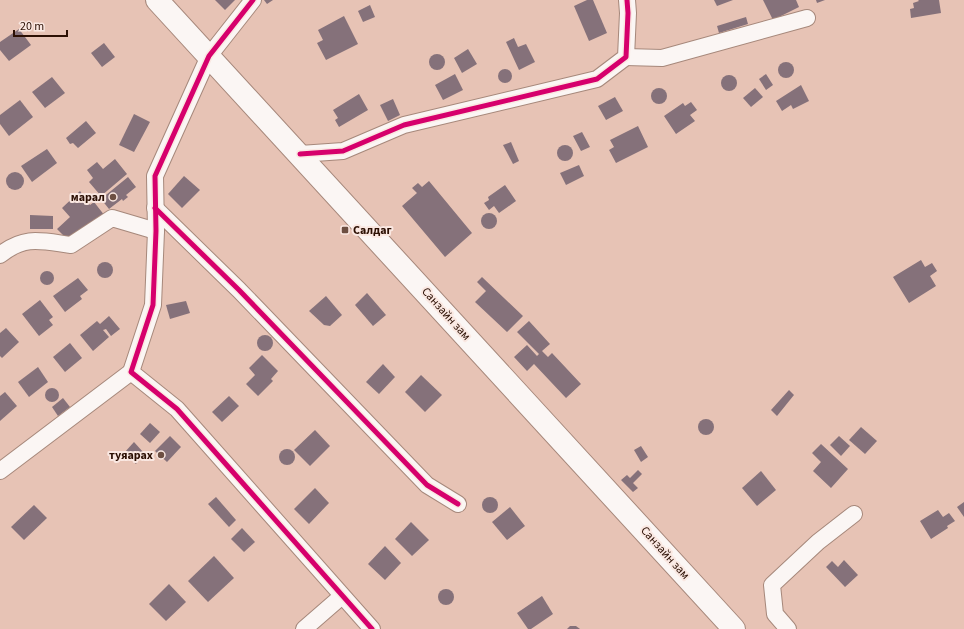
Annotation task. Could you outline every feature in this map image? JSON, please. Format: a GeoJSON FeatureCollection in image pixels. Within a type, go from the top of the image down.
{"type":"FeatureCollection","features":[{"type":"Feature","properties":{"kind":"main road","name":"Санзайн зам"},"geometry":{"type":"LineString","coordinates":[[157,0],[300,154],[734,629]]}},
{"type":"Feature","properties":{"kind":"street"},"geometry":{"type":"LineString","coordinates":[[0,471],[131,372],[153,305],[156,231],[156,176],[208,56],[253,0]]}},
{"type":"Feature","properties":{"kind":"street"},"geometry":{"type":"LineString","coordinates":[[626,57],[628,13],[627,0]]}},
{"type":"Feature","properties":{"kind":"street"},"geometry":{"type":"LineString","coordinates":[[300,154],[343,151],[404,125],[597,79],[626,57],[662,58],[807,18]]}},
{"type":"Feature","properties":{"kind":"street"},"geometry":{"type":"LineString","coordinates":[[155,208],[239,290],[427,485],[458,504]]}},
{"type":"Feature","properties":{"kind":"street"},"geometry":{"type":"LineString","coordinates":[[0,255],[9,248],[31,239],[71,245],[112,218],[156,231]]}},
{"type":"Feature","properties":{"kind":"street"},"geometry":{"type":"LineString","coordinates":[[131,372],[177,409],[372,629]]}},
{"type":"Feature","properties":{"kind":"street"},"geometry":{"type":"LineString","coordinates":[[788,629],[775,614],[772,585],[818,542],[854,514]]}},
{"type":"Feature","properties":{"kind":"street"},"geometry":{"type":"LineString","coordinates":[[304,629],[342,596]]}},
{"type":"Feature","properties":{"kind":"building"},"geometry":{"type":"Polygon","coordinates":[[[215,0],[235,0],[225,10],[215,0]]]}},
{"type":"Feature","properties":{"kind":"building"},"geometry":{"type":"Polygon","coordinates":[[[264,0],[273,0],[267,4],[264,0]]]}},
{"type":"Feature","properties":{"kind":"building"},"geometry":{"type":"Polygon","coordinates":[[[587,0],[593,0],[607,33],[589,41],[574,6],[587,0]]]}},
{"type":"Feature","properties":{"kind":"building"},"geometry":{"type":"Polygon","coordinates":[[[714,0],[733,0],[717,6],[714,0]]]}},
{"type":"Feature","properties":{"kind":"building"},"geometry":{"type":"Polygon","coordinates":[[[763,0],[796,0],[799,7],[773,20],[763,0]]]}},
{"type":"Feature","properties":{"kind":"building"},"geometry":{"type":"Polygon","coordinates":[[[816,0],[825,0],[817,3],[816,0]]]}},
{"type":"Feature","properties":{"kind":"building"},"geometry":{"type":"Polygon","coordinates":[[[918,0],[939,0],[941,13],[911,18],[910,9],[914,8],[913,3],[919,1],[918,0]]]}},
{"type":"Feature","properties":{"kind":"building"},"geometry":{"type":"Polygon","coordinates":[[[370,5],[375,17],[363,22],[358,11],[370,5]]]}},
{"type":"Feature","properties":{"kind":"building"},"geometry":{"type":"Polygon","coordinates":[[[344,16],[358,44],[326,60],[317,43],[323,40],[318,30],[344,16]]]}},
{"type":"Feature","properties":{"kind":"building"},"geometry":{"type":"Polygon","coordinates":[[[746,17],[748,24],[719,33],[717,26],[746,17]]]}},
{"type":"Feature","properties":{"kind":"building"},"geometry":{"type":"Polygon","coordinates":[[[19,29],[31,45],[9,61],[0,50],[0,42],[19,29]]]}},
{"type":"Feature","properties":{"kind":"building"},"geometry":{"type":"Polygon","coordinates":[[[514,38],[518,47],[526,44],[535,62],[519,70],[506,42],[514,38]]]}},
{"type":"Feature","properties":{"kind":"building"},"geometry":{"type":"Polygon","coordinates":[[[104,43],[115,57],[102,67],[91,53],[104,43]]]}},
{"type":"Feature","properties":{"kind":"building"},"geometry":{"type":"Polygon","coordinates":[[[468,49],[477,64],[462,73],[454,58],[468,49]]]}},
{"type":"Feature","properties":{"kind":"building"},"geometry":{"type":"Polygon","coordinates":[[[437,54],[443,56],[445,62],[443,68],[437,70],[431,68],[429,62],[431,56],[437,54]]]}},
{"type":"Feature","properties":{"kind":"building"},"geometry":{"type":"Polygon","coordinates":[[[786,62],[793,67],[794,70],[789,77],[786,78],[779,73],[778,70],[783,63],[786,62]]]}},
{"type":"Feature","properties":{"kind":"building"},"geometry":{"type":"Polygon","coordinates":[[[502,69],[508,69],[512,73],[512,79],[508,83],[502,83],[498,79],[498,73],[502,69]]]}},
{"type":"Feature","properties":{"kind":"building"},"geometry":{"type":"Polygon","coordinates":[[[455,74],[463,90],[443,100],[435,85],[455,74]]]}},
{"type":"Feature","properties":{"kind":"building"},"geometry":{"type":"Polygon","coordinates":[[[766,74],[773,85],[766,90],[759,79],[766,74]]]}},
{"type":"Feature","properties":{"kind":"building"},"geometry":{"type":"Polygon","coordinates":[[[729,75],[735,77],[737,83],[735,89],[729,91],[723,89],[721,83],[723,77],[729,75]]]}},
{"type":"Feature","properties":{"kind":"building"},"geometry":{"type":"Polygon","coordinates":[[[52,77],[65,93],[45,108],[32,92],[52,77]]]}},
{"type":"Feature","properties":{"kind":"building"},"geometry":{"type":"Polygon","coordinates":[[[801,85],[809,101],[793,109],[791,105],[782,111],[776,101],[801,85]]]}},
{"type":"Feature","properties":{"kind":"building"},"geometry":{"type":"Polygon","coordinates":[[[659,88],[666,93],[667,96],[662,103],[659,104],[652,99],[651,96],[656,89],[659,88]]]}},
{"type":"Feature","properties":{"kind":"building"},"geometry":{"type":"Polygon","coordinates":[[[755,88],[763,97],[751,107],[743,98],[755,88]]]}},
{"type":"Feature","properties":{"kind":"building"},"geometry":{"type":"Polygon","coordinates":[[[359,94],[368,110],[339,127],[335,120],[338,118],[333,110],[359,94]]]}},
{"type":"Feature","properties":{"kind":"building"},"geometry":{"type":"Polygon","coordinates":[[[615,97],[623,111],[606,120],[598,106],[615,97]]]}},
{"type":"Feature","properties":{"kind":"building"},"geometry":{"type":"Polygon","coordinates":[[[393,99],[400,115],[388,121],[380,105],[393,99]]]}},
{"type":"Feature","properties":{"kind":"building"},"geometry":{"type":"Polygon","coordinates":[[[20,100],[33,117],[9,136],[0,124],[0,115],[20,100]]]}},
{"type":"Feature","properties":{"kind":"building"},"geometry":{"type":"Polygon","coordinates":[[[691,102],[697,110],[690,115],[695,121],[676,134],[664,116],[683,103],[685,106],[691,102]]]}},
{"type":"Feature","properties":{"kind":"building"},"geometry":{"type":"Polygon","coordinates":[[[134,114],[150,122],[134,152],[119,145],[134,114]]]}},
{"type":"Feature","properties":{"kind":"building"},"geometry":{"type":"Polygon","coordinates":[[[86,121],[96,133],[78,148],[73,143],[70,144],[66,138],[86,121]]]}},
{"type":"Feature","properties":{"kind":"building"},"geometry":{"type":"Polygon","coordinates":[[[638,126],[648,147],[616,163],[609,150],[614,147],[610,140],[638,126]]]}},
{"type":"Feature","properties":{"kind":"building"},"geometry":{"type":"Polygon","coordinates":[[[582,132],[590,147],[581,151],[573,136],[582,132]]]}},
{"type":"Feature","properties":{"kind":"building"},"geometry":{"type":"Polygon","coordinates":[[[511,142],[519,161],[513,164],[503,145],[511,142]]]}},
{"type":"Feature","properties":{"kind":"building"},"geometry":{"type":"Polygon","coordinates":[[[565,145],[572,150],[573,153],[568,160],[565,161],[558,156],[557,153],[562,146],[565,145]]]}},
{"type":"Feature","properties":{"kind":"building"},"geometry":{"type":"Polygon","coordinates":[[[47,149],[57,163],[32,182],[21,166],[47,149]]]}},
{"type":"Feature","properties":{"kind":"building"},"geometry":{"type":"Polygon","coordinates":[[[115,159],[127,174],[101,196],[89,182],[93,178],[87,170],[97,162],[103,169],[115,159]]]}},
{"type":"Feature","properties":{"kind":"building"},"geometry":{"type":"Polygon","coordinates":[[[579,165],[584,176],[566,185],[560,173],[579,165]]]}},
{"type":"Feature","properties":{"kind":"building"},"geometry":{"type":"Polygon","coordinates":[[[15,172],[21,175],[24,181],[21,187],[15,190],[9,187],[6,181],[9,175],[15,172]]]}},
{"type":"Feature","properties":{"kind":"building"},"geometry":{"type":"Polygon","coordinates":[[[184,176],[200,190],[182,208],[168,194],[184,176]]]}},
{"type":"Feature","properties":{"kind":"building"},"geometry":{"type":"Polygon","coordinates":[[[128,177],[136,187],[126,195],[128,197],[123,201],[122,199],[109,209],[101,199],[128,177]]]}},
{"type":"Feature","properties":{"kind":"building"},"geometry":{"type":"Polygon","coordinates":[[[429,181],[472,233],[445,257],[402,206],[417,193],[412,188],[418,183],[422,187],[429,181]]]}},
{"type":"Feature","properties":{"kind":"building"},"geometry":{"type":"Polygon","coordinates":[[[505,185],[516,201],[499,213],[494,206],[489,210],[484,203],[489,200],[488,197],[505,185]]]}},
{"type":"Feature","properties":{"kind":"building"},"geometry":{"type":"Polygon","coordinates":[[[80,191],[90,205],[94,202],[105,216],[71,243],[57,229],[70,217],[62,208],[80,191]]]}},
{"type":"Feature","properties":{"kind":"building"},"geometry":{"type":"Polygon","coordinates":[[[489,213],[495,215],[497,221],[495,227],[489,229],[483,227],[481,221],[483,215],[489,213]]]}},
{"type":"Feature","properties":{"kind":"building"},"geometry":{"type":"Polygon","coordinates":[[[30,215],[53,216],[53,229],[30,229],[30,215]]]}},
{"type":"Feature","properties":{"kind":"building"},"geometry":{"type":"Polygon","coordinates":[[[921,260],[925,267],[932,263],[937,271],[930,276],[936,286],[909,303],[893,277],[921,260]]]}},
{"type":"Feature","properties":{"kind":"building"},"geometry":{"type":"Polygon","coordinates":[[[105,262],[111,264],[113,270],[111,276],[105,278],[99,276],[97,270],[99,264],[105,262]]]}},
{"type":"Feature","properties":{"kind":"building"},"geometry":{"type":"Polygon","coordinates":[[[47,271],[52,273],[54,278],[52,283],[47,285],[42,283],[40,278],[42,273],[47,271]]]}},
{"type":"Feature","properties":{"kind":"building"},"geometry":{"type":"Polygon","coordinates":[[[482,277],[523,316],[507,332],[475,302],[486,291],[477,282],[482,277]]]}},
{"type":"Feature","properties":{"kind":"building"},"geometry":{"type":"Polygon","coordinates":[[[78,278],[88,290],[80,296],[82,299],[65,312],[53,296],[78,278]]]}},
{"type":"Feature","properties":{"kind":"building"},"geometry":{"type":"Polygon","coordinates":[[[367,293],[386,315],[373,326],[355,305],[367,293]]]}},
{"type":"Feature","properties":{"kind":"building"},"geometry":{"type":"Polygon","coordinates":[[[326,296],[342,315],[330,326],[324,325],[309,311],[326,296]]]}},
{"type":"Feature","properties":{"kind":"building"},"geometry":{"type":"Polygon","coordinates":[[[40,300],[53,317],[49,320],[53,325],[39,336],[22,314],[40,300]]]}},
{"type":"Feature","properties":{"kind":"building"},"geometry":{"type":"Polygon","coordinates":[[[186,301],[190,313],[170,319],[166,305],[186,301]]]}},
{"type":"Feature","properties":{"kind":"building"},"geometry":{"type":"Polygon","coordinates":[[[109,316],[120,329],[111,336],[106,329],[103,330],[109,337],[93,351],[80,335],[97,321],[100,324],[109,316]]]}},
{"type":"Feature","properties":{"kind":"building"},"geometry":{"type":"Polygon","coordinates":[[[529,321],[550,344],[542,351],[548,357],[552,353],[581,384],[566,398],[534,364],[527,371],[514,357],[527,345],[537,356],[539,354],[517,332],[529,321]]]}},
{"type":"Feature","properties":{"kind":"building"},"geometry":{"type":"Polygon","coordinates":[[[6,328],[19,342],[2,358],[0,356],[0,333],[6,328]]]}},
{"type":"Feature","properties":{"kind":"building"},"geometry":{"type":"Polygon","coordinates":[[[265,335],[271,337],[273,343],[271,349],[265,351],[259,349],[257,343],[259,337],[265,335]]]}},
{"type":"Feature","properties":{"kind":"building"},"geometry":{"type":"Polygon","coordinates":[[[70,343],[82,358],[65,372],[53,357],[70,343]]]}},
{"type":"Feature","properties":{"kind":"building"},"geometry":{"type":"Polygon","coordinates":[[[262,355],[278,371],[271,379],[273,381],[258,396],[246,384],[255,375],[249,368],[262,355]]]}},
{"type":"Feature","properties":{"kind":"building"},"geometry":{"type":"Polygon","coordinates":[[[383,364],[395,377],[379,394],[366,382],[383,364]]]}},
{"type":"Feature","properties":{"kind":"building"},"geometry":{"type":"Polygon","coordinates":[[[38,367],[48,382],[29,397],[18,382],[38,367]]]}},
{"type":"Feature","properties":{"kind":"building"},"geometry":{"type":"Polygon","coordinates":[[[421,375],[442,395],[425,412],[405,392],[421,375]]]}},
{"type":"Feature","properties":{"kind":"building"},"geometry":{"type":"Polygon","coordinates":[[[49,388],[55,388],[59,392],[59,398],[55,402],[49,402],[45,398],[45,392],[49,388]]]}},
{"type":"Feature","properties":{"kind":"building"},"geometry":{"type":"Polygon","coordinates":[[[789,390],[794,395],[777,416],[771,410],[789,390]]]}},
{"type":"Feature","properties":{"kind":"building"},"geometry":{"type":"Polygon","coordinates":[[[5,392],[17,406],[0,421],[0,396],[5,392]]]}},
{"type":"Feature","properties":{"kind":"building"},"geometry":{"type":"Polygon","coordinates":[[[229,396],[239,406],[222,422],[212,412],[229,396]]]}},
{"type":"Feature","properties":{"kind":"building"},"geometry":{"type":"Polygon","coordinates":[[[63,398],[70,407],[58,416],[52,407],[63,398]]]}},
{"type":"Feature","properties":{"kind":"building"},"geometry":{"type":"Polygon","coordinates":[[[706,419],[712,421],[714,427],[712,433],[706,435],[700,433],[698,427],[700,421],[706,419]]]}},
{"type":"Feature","properties":{"kind":"building"},"geometry":{"type":"Polygon","coordinates":[[[150,423],[160,432],[150,443],[140,434],[150,423]]]}},
{"type":"Feature","properties":{"kind":"building"},"geometry":{"type":"Polygon","coordinates":[[[861,427],[877,441],[865,454],[849,440],[861,427]]]}},
{"type":"Feature","properties":{"kind":"building"},"geometry":{"type":"Polygon","coordinates":[[[315,430],[330,446],[310,466],[294,450],[315,430]]]}},
{"type":"Feature","properties":{"kind":"building"},"geometry":{"type":"Polygon","coordinates":[[[170,436],[181,447],[167,462],[155,451],[170,436]]]}},
{"type":"Feature","properties":{"kind":"building"},"geometry":{"type":"Polygon","coordinates":[[[839,436],[850,446],[841,456],[830,445],[839,436]]]}},
{"type":"Feature","properties":{"kind":"building"},"geometry":{"type":"Polygon","coordinates":[[[134,442],[143,452],[136,464],[124,453],[134,442]]]}},
{"type":"Feature","properties":{"kind":"building"},"geometry":{"type":"Polygon","coordinates":[[[821,444],[848,469],[831,488],[813,471],[821,462],[812,453],[821,444]]]}},
{"type":"Feature","properties":{"kind":"building"},"geometry":{"type":"Polygon","coordinates":[[[641,446],[648,457],[641,462],[634,450],[641,446]]]}},
{"type":"Feature","properties":{"kind":"building"},"geometry":{"type":"Polygon","coordinates":[[[287,449],[294,454],[295,457],[290,464],[287,465],[280,460],[279,457],[284,450],[287,449]]]}},
{"type":"Feature","properties":{"kind":"building"},"geometry":{"type":"Polygon","coordinates":[[[638,470],[642,474],[633,483],[638,488],[633,492],[621,480],[627,475],[630,478],[638,470]]]}},
{"type":"Feature","properties":{"kind":"building"},"geometry":{"type":"Polygon","coordinates":[[[761,471],[776,490],[757,506],[742,488],[761,471]]]}},
{"type":"Feature","properties":{"kind":"building"},"geometry":{"type":"Polygon","coordinates":[[[315,488],[329,503],[309,524],[294,509],[315,488]]]}},
{"type":"Feature","properties":{"kind":"building"},"geometry":{"type":"Polygon","coordinates":[[[216,497],[236,520],[229,527],[208,504],[216,497]]]}},
{"type":"Feature","properties":{"kind":"building"},"geometry":{"type":"Polygon","coordinates":[[[490,497],[496,499],[498,505],[496,511],[490,513],[484,511],[482,505],[484,499],[490,497]]]}},
{"type":"Feature","properties":{"kind":"building"},"geometry":{"type":"Polygon","coordinates":[[[964,502],[964,517],[957,507],[964,502]]]}},
{"type":"Feature","properties":{"kind":"building"},"geometry":{"type":"Polygon","coordinates":[[[34,505],[47,518],[24,540],[11,527],[34,505]]]}},
{"type":"Feature","properties":{"kind":"building"},"geometry":{"type":"Polygon","coordinates":[[[510,507],[525,526],[507,540],[492,522],[510,507]]]}},
{"type":"Feature","properties":{"kind":"building"},"geometry":{"type":"Polygon","coordinates":[[[938,510],[943,517],[949,513],[955,521],[947,526],[948,528],[931,539],[920,521],[938,510]]]}},
{"type":"Feature","properties":{"kind":"building"},"geometry":{"type":"Polygon","coordinates":[[[411,522],[429,540],[412,556],[395,539],[411,522]]]}},
{"type":"Feature","properties":{"kind":"building"},"geometry":{"type":"Polygon","coordinates":[[[242,528],[255,542],[244,552],[231,539],[242,528]]]}},
{"type":"Feature","properties":{"kind":"building"},"geometry":{"type":"Polygon","coordinates":[[[385,546],[401,563],[385,580],[368,564],[385,546]]]}},
{"type":"Feature","properties":{"kind":"building"},"geometry":{"type":"Polygon","coordinates":[[[214,556],[234,578],[208,602],[188,581],[214,556]]]}},
{"type":"Feature","properties":{"kind":"building"},"geometry":{"type":"Polygon","coordinates":[[[844,560],[858,575],[845,587],[826,567],[832,561],[838,567],[844,560]]]}},
{"type":"Feature","properties":{"kind":"building"},"geometry":{"type":"Polygon","coordinates":[[[169,584],[186,602],[166,621],[149,604],[169,584]]]}},
{"type":"Feature","properties":{"kind":"building"},"geometry":{"type":"Polygon","coordinates":[[[446,589],[452,591],[454,597],[452,603],[446,605],[440,603],[438,597],[440,591],[446,589]]]}},
{"type":"Feature","properties":{"kind":"building"},"geometry":{"type":"Polygon","coordinates":[[[542,596],[553,614],[531,629],[528,629],[517,613],[542,596]]]}},
{"type":"Feature","properties":{"kind":"building"},"geometry":{"type":"Polygon","coordinates":[[[570,626],[576,626],[580,629],[567,629],[570,626]]]}},
{"type":"Feature","properties":{"kind":"cycle path"},"geometry":{"type":"LineString","coordinates":[[253,0],[209,56],[155,176],[156,231],[153,305],[131,372],[177,409],[372,629]]}},
{"type":"Feature","properties":{"kind":"cycle path"},"geometry":{"type":"LineString","coordinates":[[300,154],[343,151],[404,125],[597,79],[626,57],[628,13],[627,0]]}},
{"type":"Feature","properties":{"kind":"cycle path"},"geometry":{"type":"LineString","coordinates":[[155,208],[239,290],[427,485],[458,504]]}},
{"type":"Feature","properties":{"kind":"place","name":"марал"},"geometry":{"type":"Point","coordinates":[113,197]}},
{"type":"Feature","properties":{"kind":"place","name":"Салдаг"},"geometry":{"type":"Point","coordinates":[345,230]}},
{"type":"Feature","properties":{"kind":"place","name":"туяарах"},"geometry":{"type":"Point","coordinates":[161,455]}}]}
